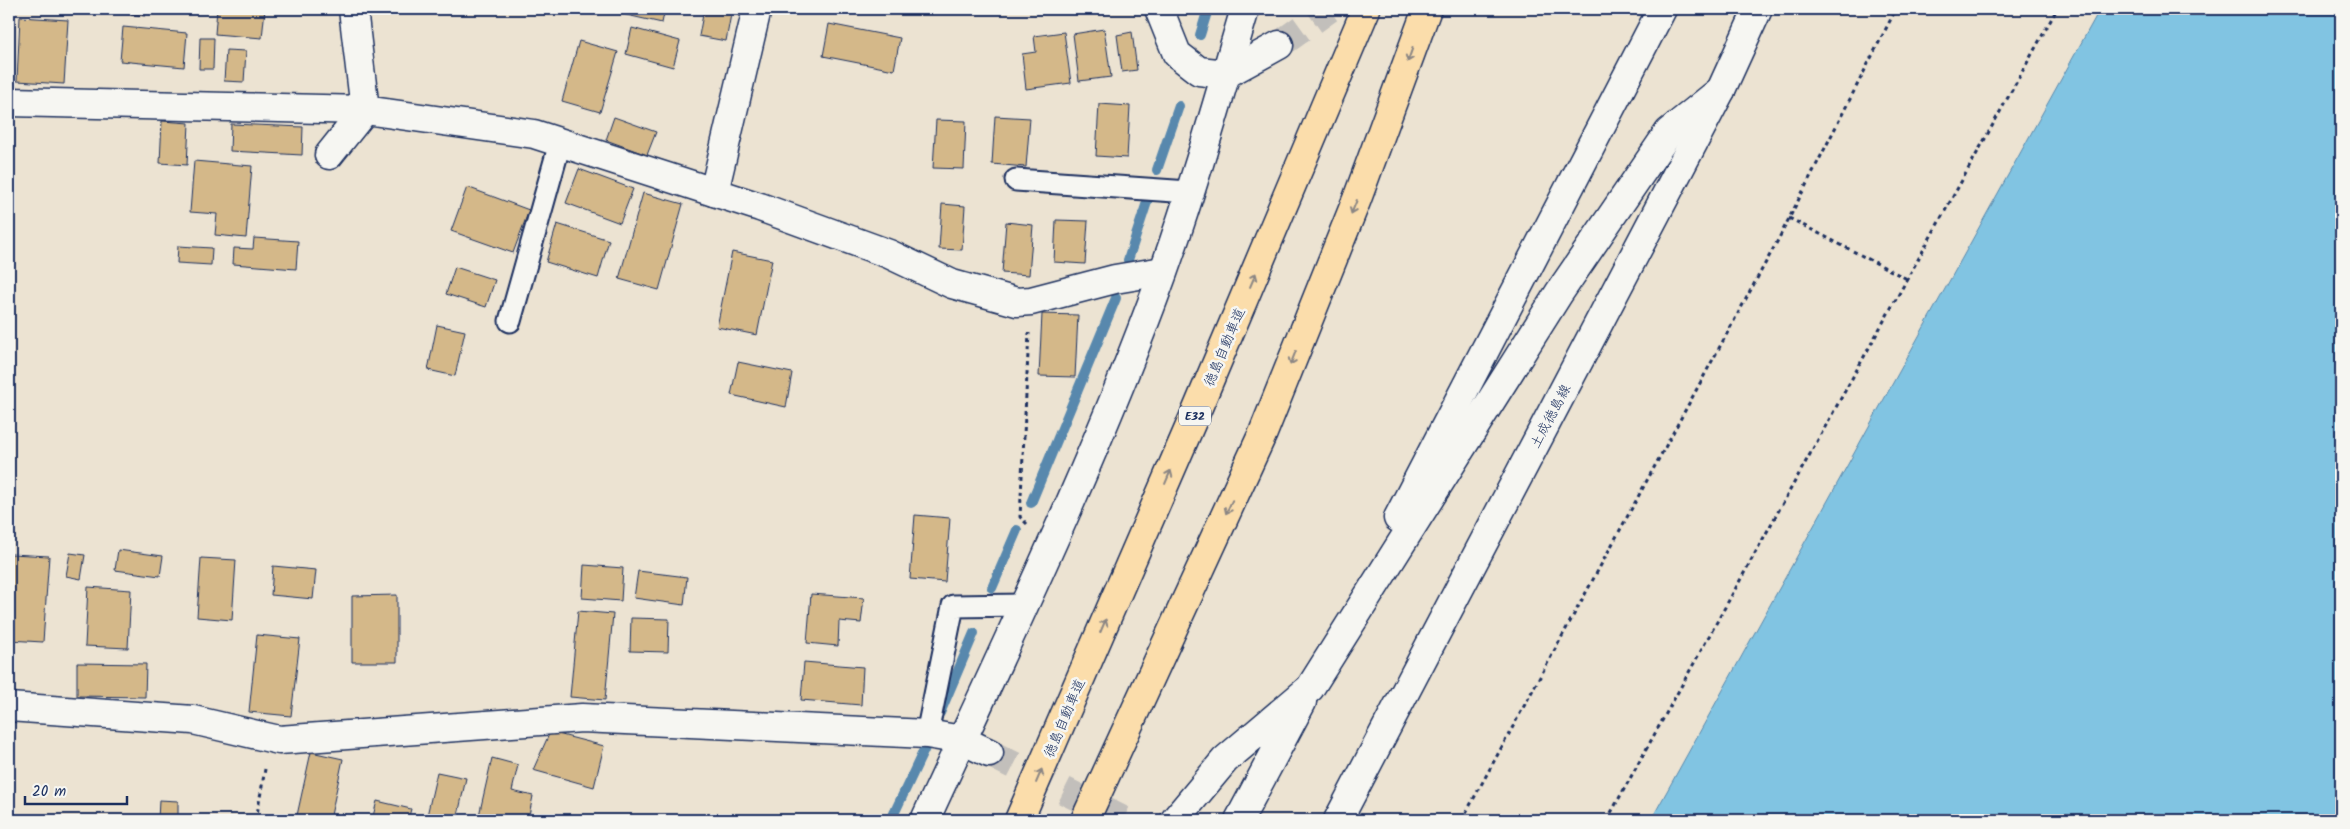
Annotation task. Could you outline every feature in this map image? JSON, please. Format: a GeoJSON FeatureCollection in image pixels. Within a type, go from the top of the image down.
{"type":"FeatureCollection","features":[{"type":"Feature","properties":{"kind":"highway","name":"徳島自動車道"},"geometry":{"type":"LineString","coordinates":[[1019,820],[1200,403],[1366,9]]}},
{"type":"Feature","properties":{"kind":"highway"},"geometry":{"type":"LineString","coordinates":[[1085,820],[1263,433],[1357,199],[1427,9]]}},
{"type":"Feature","properties":{"kind":"street"},"geometry":{"type":"LineString","coordinates":[[329,155],[366,110],[353,9]]}},
{"type":"Feature","properties":{"kind":"street"},"geometry":{"type":"LineString","coordinates":[[714,192],[757,9]]}},
{"type":"Feature","properties":{"kind":"street"},"geometry":{"type":"LineString","coordinates":[[1159,9],[1177,54],[1199,71],[1226,74],[1280,45]]}},
{"type":"Feature","properties":{"kind":"street"},"geometry":{"type":"LineString","coordinates":[[925,820],[1024,605],[1122,379],[1163,271],[1246,9]]}},
{"type":"Feature","properties":{"kind":"street"},"geometry":{"type":"LineString","coordinates":[[1239,820],[1310,688],[1662,9]]}},
{"type":"Feature","properties":{"kind":"street","name":"土成徳島線"},"geometry":{"type":"LineString","coordinates":[[1338,820],[1721,90],[1758,9]]}},
{"type":"Feature","properties":{"kind":"street"},"geometry":{"type":"LineString","coordinates":[[1175,820],[1226,760],[1310,688],[1559,293],[1669,132],[1721,90]]}},
{"type":"Feature","properties":{"kind":"street"},"geometry":{"type":"LineString","coordinates":[[9,102],[366,110],[534,134],[714,192],[889,254],[952,284],[1017,302],[1031,301],[1115,279],[1163,271]]}},
{"type":"Feature","properties":{"kind":"street"},"geometry":{"type":"LineString","coordinates":[[9,707],[193,720],[279,740],[582,718],[927,734],[962,740],[989,753]]}},
{"type":"Feature","properties":{"kind":"lane"},"geometry":{"type":"LineString","coordinates":[[510,321],[560,143]]}},
{"type":"Feature","properties":{"kind":"lane"},"geometry":{"type":"LineString","coordinates":[[1016,180],[1189,192]]}},
{"type":"Feature","properties":{"kind":"lane"},"geometry":{"type":"LineString","coordinates":[[927,734],[953,606],[1024,605]]}},
{"type":"Feature","properties":{"kind":"path"},"geometry":{"type":"LineString","coordinates":[[1462,820],[1790,218],[1896,9]]}},
{"type":"Feature","properties":{"kind":"path"},"geometry":{"type":"LineString","coordinates":[[1607,820],[2056,9]]}},
{"type":"Feature","properties":{"kind":"path"},"geometry":{"type":"LineString","coordinates":[[1790,218],[1907,279]]}},
{"type":"Feature","properties":{"kind":"path"},"geometry":{"type":"LineString","coordinates":[[1031,301],[1020,517],[1049,549]]}},
{"type":"Feature","properties":{"kind":"path"},"geometry":{"type":"LineString","coordinates":[[256,820],[270,738]]}},
{"type":"Feature","properties":{"kind":"water"},"geometry":{"type":"Polygon","coordinates":[[[2100,9],[2341,9],[2341,820],[1651,820],[2100,9]]]}},
{"type":"Feature","properties":{"kind":"building"},"geometry":{"type":"Polygon","coordinates":[[[114,9],[146,9],[145,16],[113,12],[114,9]]]}},
{"type":"Feature","properties":{"kind":"building"},"geometry":{"type":"Polygon","coordinates":[[[217,9],[265,9],[262,38],[215,34],[217,9]]]}},
{"type":"Feature","properties":{"kind":"building"},"geometry":{"type":"Polygon","coordinates":[[[609,9],[665,9],[662,23],[609,11],[609,9]]]}},
{"type":"Feature","properties":{"kind":"building"},"geometry":{"type":"Polygon","coordinates":[[[704,9],[732,9],[726,41],[699,36],[704,9]]]}},
{"type":"Feature","properties":{"kind":"building"},"geometry":{"type":"Polygon","coordinates":[[[20,17],[68,20],[64,84],[17,81],[20,17]]]}},
{"type":"Feature","properties":{"kind":"building"},"geometry":{"type":"Polygon","coordinates":[[[829,24],[900,38],[894,70],[823,56],[829,24]]]}},
{"type":"Feature","properties":{"kind":"building"},"geometry":{"type":"Polygon","coordinates":[[[123,27],[187,33],[184,67],[120,61],[123,27]]]}},
{"type":"Feature","properties":{"kind":"building"},"geometry":{"type":"Polygon","coordinates":[[[632,28],[680,41],[673,67],[626,54],[632,28]]]}},
{"type":"Feature","properties":{"kind":"building"},"geometry":{"type":"Polygon","coordinates":[[[1104,29],[1111,77],[1079,81],[1073,34],[1104,29]]]}},
{"type":"Feature","properties":{"kind":"building"},"geometry":{"type":"Polygon","coordinates":[[[1064,32],[1071,83],[1026,89],[1022,54],[1036,52],[1034,36],[1064,32]]]}},
{"type":"Feature","properties":{"kind":"building"},"geometry":{"type":"Polygon","coordinates":[[[1132,32],[1137,70],[1122,72],[1117,35],[1132,32]]]}},
{"type":"Feature","properties":{"kind":"building"},"geometry":{"type":"Polygon","coordinates":[[[200,38],[214,38],[213,69],[199,69],[200,38]]]}},
{"type":"Feature","properties":{"kind":"building"},"geometry":{"type":"Polygon","coordinates":[[[579,41],[618,52],[600,112],[562,101],[579,41]]]}},
{"type":"Feature","properties":{"kind":"building"},"geometry":{"type":"Polygon","coordinates":[[[226,50],[246,51],[244,82],[224,81],[226,50]]]}},
{"type":"Feature","properties":{"kind":"building"},"geometry":{"type":"Polygon","coordinates":[[[1099,104],[1130,106],[1127,158],[1096,156],[1099,104]]]}},
{"type":"Feature","properties":{"kind":"building"},"geometry":{"type":"Polygon","coordinates":[[[995,116],[1030,118],[1026,167],[992,164],[995,116]]]}},
{"type":"Feature","properties":{"kind":"building"},"geometry":{"type":"Polygon","coordinates":[[[614,117],[656,132],[647,155],[606,140],[614,117]]]}},
{"type":"Feature","properties":{"kind":"building"},"geometry":{"type":"Polygon","coordinates":[[[936,120],[966,121],[964,169],[933,168],[936,120]]]}},
{"type":"Feature","properties":{"kind":"building"},"geometry":{"type":"Polygon","coordinates":[[[162,121],[189,123],[187,165],[160,163],[162,121]]]}},
{"type":"Feature","properties":{"kind":"building"},"geometry":{"type":"Polygon","coordinates":[[[231,124],[303,127],[302,155],[230,151],[231,124]]]}},
{"type":"Feature","properties":{"kind":"building"},"geometry":{"type":"Polygon","coordinates":[[[194,161],[252,166],[246,238],[215,235],[217,214],[190,212],[194,161]]]}},
{"type":"Feature","properties":{"kind":"building"},"geometry":{"type":"Polygon","coordinates":[[[579,169],[633,189],[620,223],[566,203],[579,169]]]}},
{"type":"Feature","properties":{"kind":"building"},"geometry":{"type":"Polygon","coordinates":[[[467,187],[529,210],[513,253],[451,231],[467,187]]]}},
{"type":"Feature","properties":{"kind":"building"},"geometry":{"type":"Polygon","coordinates":[[[643,193],[683,204],[659,290],[619,279],[643,193]]]}},
{"type":"Feature","properties":{"kind":"building"},"geometry":{"type":"Polygon","coordinates":[[[942,204],[965,206],[962,250],[939,249],[942,204]]]}},
{"type":"Feature","properties":{"kind":"building"},"geometry":{"type":"Polygon","coordinates":[[[1056,220],[1088,221],[1085,264],[1054,262],[1056,220]]]}},
{"type":"Feature","properties":{"kind":"building"},"geometry":{"type":"Polygon","coordinates":[[[1006,222],[1033,225],[1029,275],[1002,273],[1006,222]]]}},
{"type":"Feature","properties":{"kind":"building"},"geometry":{"type":"Polygon","coordinates":[[[557,224],[609,240],[598,278],[546,262],[557,224]]]}},
{"type":"Feature","properties":{"kind":"building"},"geometry":{"type":"Polygon","coordinates":[[[254,238],[298,241],[296,269],[233,264],[234,248],[253,249],[254,238]]]}},
{"type":"Feature","properties":{"kind":"building"},"geometry":{"type":"Polygon","coordinates":[[[178,246],[212,248],[211,265],[177,263],[178,246]]]}},
{"type":"Feature","properties":{"kind":"building"},"geometry":{"type":"Polygon","coordinates":[[[732,252],[772,260],[757,335],[717,327],[732,252]]]}},
{"type":"Feature","properties":{"kind":"building"},"geometry":{"type":"Polygon","coordinates":[[[455,267],[495,280],[486,307],[446,294],[455,267]]]}},
{"type":"Feature","properties":{"kind":"building"},"geometry":{"type":"Polygon","coordinates":[[[1042,314],[1078,315],[1075,377],[1039,376],[1042,314]]]}},
{"type":"Feature","properties":{"kind":"building"},"geometry":{"type":"Polygon","coordinates":[[[437,325],[465,331],[455,376],[428,370],[437,325]]]}},
{"type":"Feature","properties":{"kind":"building"},"geometry":{"type":"Polygon","coordinates":[[[738,362],[792,373],[786,407],[731,395],[738,362]]]}},
{"type":"Feature","properties":{"kind":"building"},"geometry":{"type":"Polygon","coordinates":[[[915,515],[950,518],[945,582],[910,579],[915,515]]]}},
{"type":"Feature","properties":{"kind":"building"},"geometry":{"type":"Polygon","coordinates":[[[118,550],[163,556],[160,576],[115,570],[118,550]]]}},
{"type":"Feature","properties":{"kind":"building"},"geometry":{"type":"Polygon","coordinates":[[[70,553],[85,555],[81,579],[66,576],[70,553]]]}},
{"type":"Feature","properties":{"kind":"building"},"geometry":{"type":"Polygon","coordinates":[[[11,554],[49,556],[43,642],[9,640],[11,554]]]}},
{"type":"Feature","properties":{"kind":"building"},"geometry":{"type":"Polygon","coordinates":[[[201,558],[236,560],[232,620],[197,617],[201,558]]]}},
{"type":"Feature","properties":{"kind":"building"},"geometry":{"type":"Polygon","coordinates":[[[584,565],[623,568],[621,601],[582,598],[584,565]]]}},
{"type":"Feature","properties":{"kind":"building"},"geometry":{"type":"Polygon","coordinates":[[[273,566],[316,570],[313,599],[271,595],[273,566]]]}},
{"type":"Feature","properties":{"kind":"building"},"geometry":{"type":"Polygon","coordinates":[[[638,571],[687,577],[684,605],[634,598],[638,571]]]}},
{"type":"Feature","properties":{"kind":"building"},"geometry":{"type":"Polygon","coordinates":[[[88,587],[131,590],[128,648],[85,646],[88,587]]]}},
{"type":"Feature","properties":{"kind":"building"},"geometry":{"type":"Polygon","coordinates":[[[811,594],[864,598],[861,623],[839,621],[838,646],[807,643],[811,594]]]}},
{"type":"Feature","properties":{"kind":"building"},"geometry":{"type":"Polygon","coordinates":[[[397,595],[397,662],[352,662],[352,596],[397,595]]]}},
{"type":"Feature","properties":{"kind":"building"},"geometry":{"type":"Polygon","coordinates":[[[578,611],[613,614],[605,700],[570,697],[578,611]]]}},
{"type":"Feature","properties":{"kind":"building"},"geometry":{"type":"Polygon","coordinates":[[[631,618],[669,619],[668,652],[630,651],[631,618]]]}},
{"type":"Feature","properties":{"kind":"building"},"geometry":{"type":"Polygon","coordinates":[[[257,635],[300,639],[291,716],[249,712],[257,635]]]}},
{"type":"Feature","properties":{"kind":"building"},"geometry":{"type":"Polygon","coordinates":[[[804,662],[863,667],[861,705],[801,700],[804,662]]]}},
{"type":"Feature","properties":{"kind":"building"},"geometry":{"type":"Polygon","coordinates":[[[77,663],[146,664],[145,697],[77,696],[77,663]]]}},
{"type":"Feature","properties":{"kind":"building"},"geometry":{"type":"Polygon","coordinates":[[[550,732],[604,746],[594,787],[533,770],[550,732]]]}},
{"type":"Feature","properties":{"kind":"building"},"geometry":{"type":"Polygon","coordinates":[[[311,752],[343,759],[330,820],[296,820],[311,752]]]}},
{"type":"Feature","properties":{"kind":"building"},"geometry":{"type":"Polygon","coordinates":[[[492,758],[518,765],[512,791],[533,796],[528,820],[478,820],[492,758]]]}},
{"type":"Feature","properties":{"kind":"building"},"geometry":{"type":"Polygon","coordinates":[[[437,772],[466,778],[457,820],[426,820],[437,772]]]}},
{"type":"Feature","properties":{"kind":"building"},"geometry":{"type":"Polygon","coordinates":[[[159,800],[178,801],[178,820],[158,820],[159,800]]]}},
{"type":"Feature","properties":{"kind":"building"},"geometry":{"type":"Polygon","coordinates":[[[377,801],[411,809],[408,820],[372,820],[377,801]]]}},
{"type":"Feature","properties":{"kind":"waterway"},"geometry":{"type":"LineString","coordinates":[[1200,35],[1208,9]]}},
{"type":"Feature","properties":{"kind":"waterway"},"geometry":{"type":"LineString","coordinates":[[1157,170],[1179,106]]}},
{"type":"Feature","properties":{"kind":"waterway"},"geometry":{"type":"LineString","coordinates":[[1128,260],[1149,196]]}},
{"type":"Feature","properties":{"kind":"waterway"},"geometry":{"type":"LineString","coordinates":[[1031,503],[1116,298]]}},
{"type":"Feature","properties":{"kind":"waterway"},"geometry":{"type":"LineString","coordinates":[[992,588],[1017,530]]}},
{"type":"Feature","properties":{"kind":"waterway"},"geometry":{"type":"LineString","coordinates":[[940,713],[974,633]]}},
{"type":"Feature","properties":{"kind":"waterway"},"geometry":{"type":"LineString","coordinates":[[891,820],[925,748]]}},
{"type":"Feature","properties":{"kind":"tunnel"},"geometry":{"type":"LineString","coordinates":[[1279,45],[1329,9]]}},
{"type":"Feature","properties":{"kind":"tunnel"},"geometry":{"type":"LineString","coordinates":[[989,753],[1123,820]]}}]}
